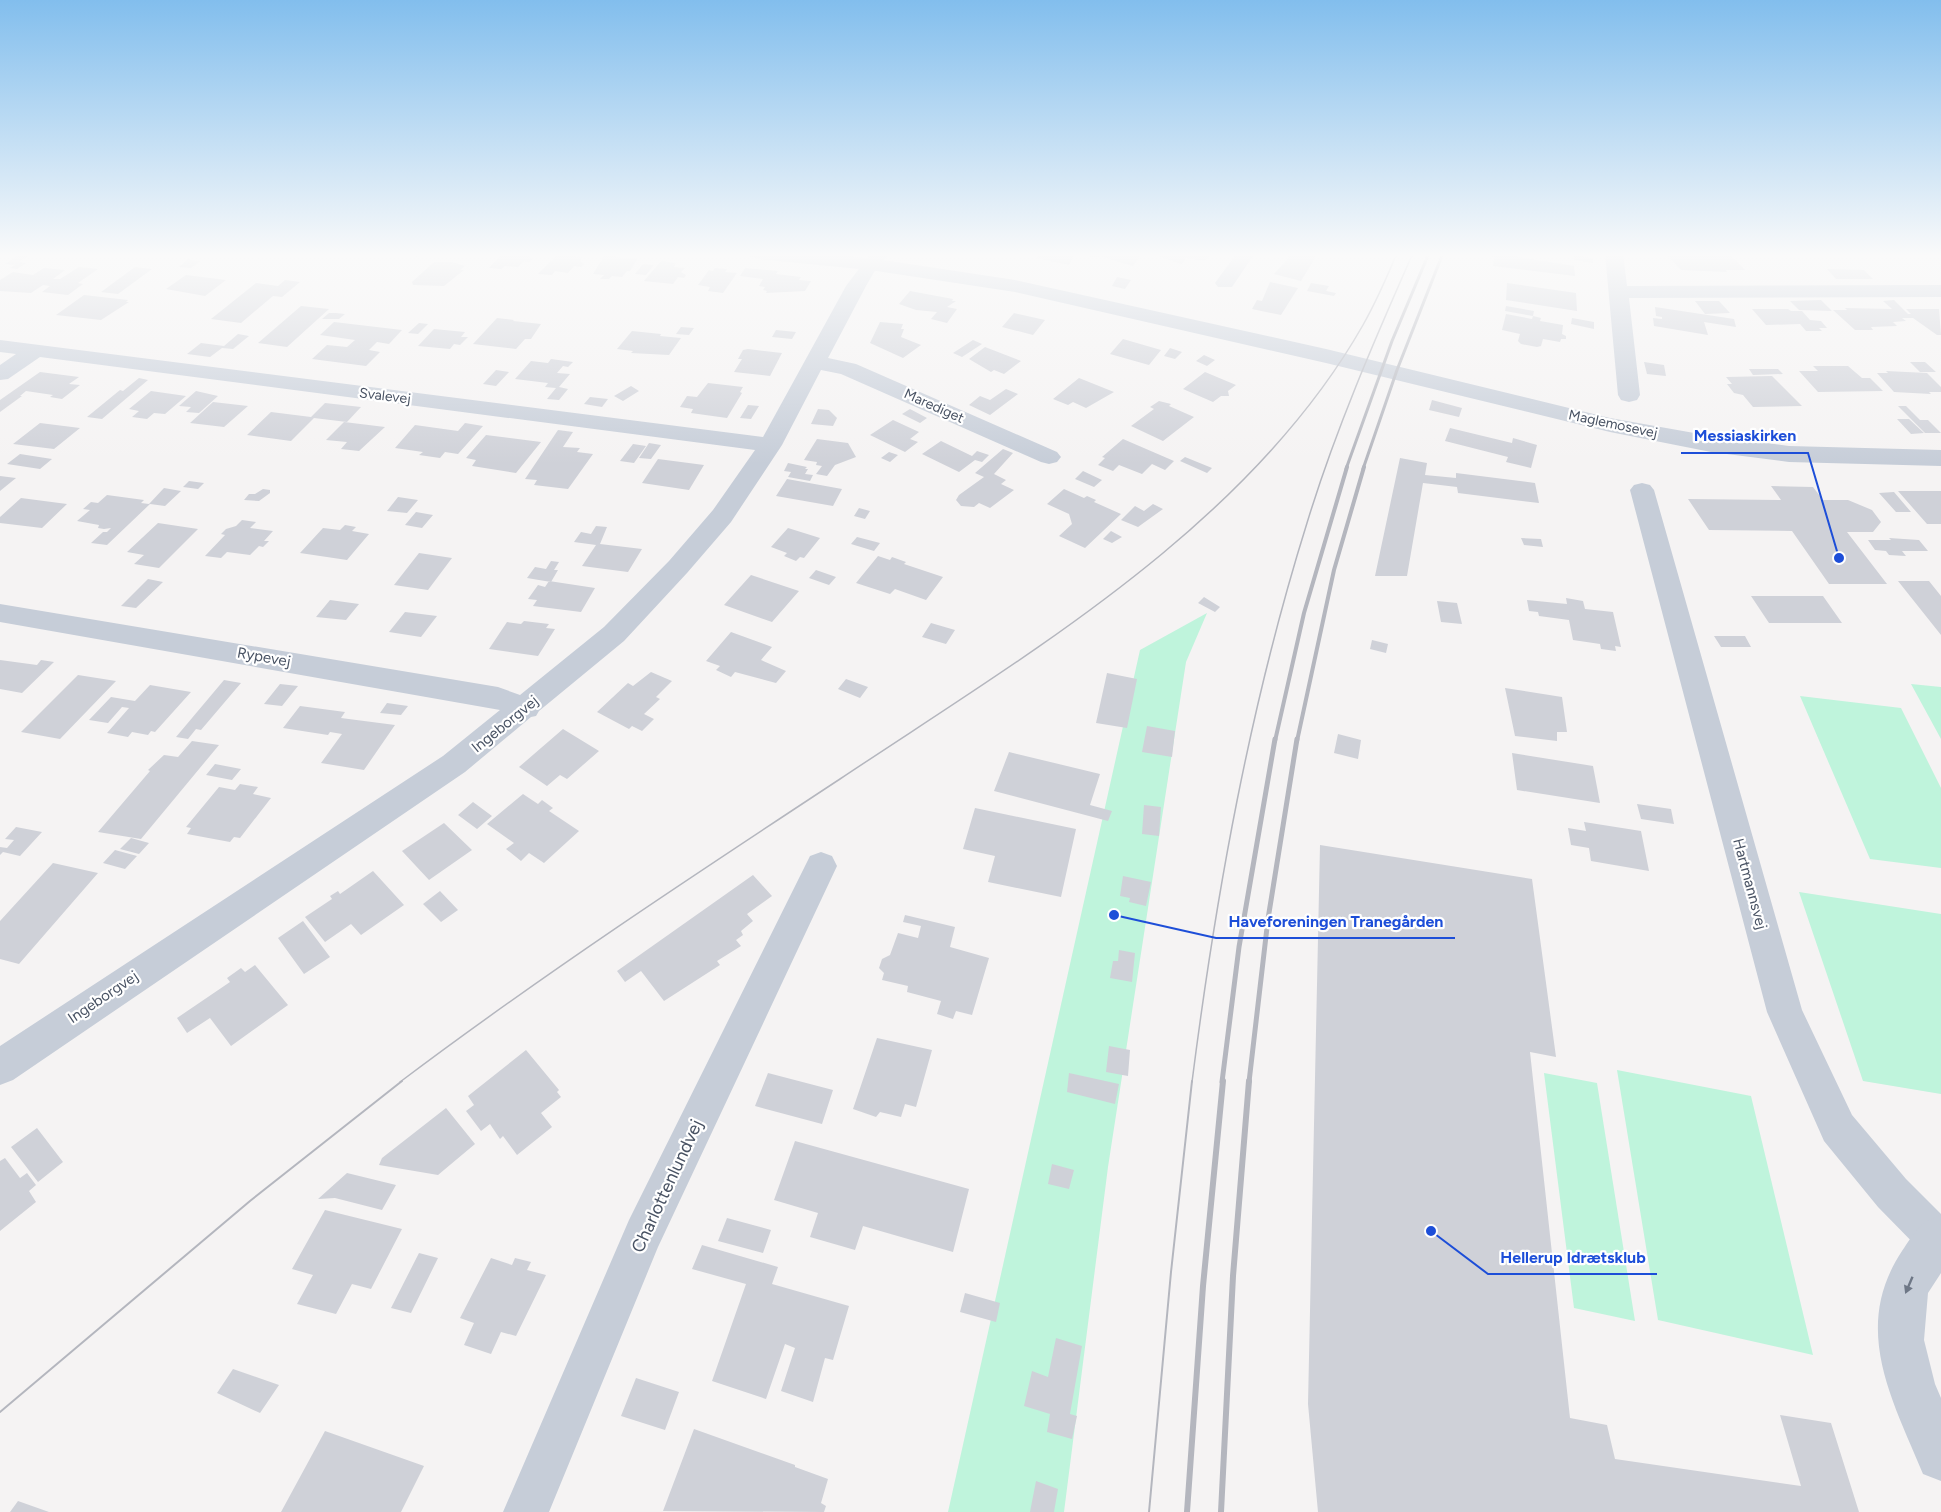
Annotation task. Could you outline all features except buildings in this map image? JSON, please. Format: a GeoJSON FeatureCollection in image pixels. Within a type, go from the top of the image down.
{"type":"FeatureCollection","features":[{"type":"Feature","properties":{"kind":"street","name":"Ingeborgvej"},"geometry":{"type":"LineString","coordinates":[[0,1067],[454,764],[526,708],[614,634],[678,567],[722,516],[770,445],[838,324]]}},
{"type":"Feature","properties":{"kind":"street","name":"Maglemosevej"},"geometry":{"type":"LineString","coordinates":[[1182,324],[1610,425],[1712,444],[1789,454],[1941,458]]}},
{"type":"Feature","properties":{"kind":"street"},"geometry":{"type":"LineString","coordinates":[[1621,324],[1629,395]]}},
{"type":"Feature","properties":{"kind":"street","name":"Svalevej"},"geometry":{"type":"LineString","coordinates":[[0,346],[770,445]]}},
{"type":"Feature","properties":{"kind":"street"},"geometry":{"type":"LineString","coordinates":[[0,374],[34,351]]}},
{"type":"Feature","properties":{"kind":"street","name":"Marediget"},"geometry":{"type":"LineString","coordinates":[[816,362],[848,369],[1049,457]]}},
{"type":"Feature","properties":{"kind":"street","name":"Hartmannsvej"},"geometry":{"type":"LineString","coordinates":[[1642,490],[1785,1012],[1838,1128],[1892,1193],[1940,1240],[1906,1286],[1900,1340],[1911,1387],[1941,1456]]}},
{"type":"Feature","properties":{"kind":"street","name":"Rypevej"},"geometry":{"type":"LineString","coordinates":[[0,613],[498,698],[526,708]]}},
{"type":"Feature","properties":{"kind":"street","name":"Charlottenlundvej"},"geometry":{"type":"LineString","coordinates":[[526,1512],[643,1234],[821,866]]}},
{"type":"Feature","properties":{"kind":"green space"},"geometry":{"type":"Polygon","coordinates":[[[1207,613],[1186,662],[1108,1167],[1064,1512],[948,1512],[1140,650],[1207,613]]]}},
{"type":"Feature","properties":{"kind":"green space"},"geometry":{"type":"Polygon","coordinates":[[[1911,684],[1941,687],[1941,739],[1911,684]]]}},
{"type":"Feature","properties":{"kind":"green space"},"geometry":{"type":"Polygon","coordinates":[[[1800,696],[1901,708],[1941,788],[1941,868],[1870,859],[1800,696]]]}},
{"type":"Feature","properties":{"kind":"green space"},"geometry":{"type":"Polygon","coordinates":[[[1799,892],[1941,914],[1941,1094],[1863,1081],[1799,892]]]}},
{"type":"Feature","properties":{"kind":"green space"},"geometry":{"type":"Polygon","coordinates":[[[1617,1070],[1751,1096],[1813,1355],[1658,1320],[1617,1070]]]}},
{"type":"Feature","properties":{"kind":"green space"},"geometry":{"type":"Polygon","coordinates":[[[1544,1073],[1597,1083],[1635,1321],[1574,1308],[1544,1073]]]}},
{"type":"Feature","properties":{"kind":"tram line"},"geometry":{"type":"LineString","coordinates":[[400,1082],[617,927],[985,684],[1129,580],[1197,524],[1259,463],[1315,397],[1364,324]]}},
{"type":"Feature","properties":{"kind":"tram line"},"geometry":{"type":"LineString","coordinates":[[1192,1082],[1224,870],[1268,661],[1318,489],[1343,420],[1383,324]]}},
{"type":"Feature","properties":{"kind":"tram line"},"geometry":{"type":"LineString","coordinates":[[0,1412],[250,1201],[402,1081]]}},
{"type":"Feature","properties":{"kind":"tram line"},"geometry":{"type":"LineString","coordinates":[[1149,1512],[1171,1272],[1192,1081]]}},
{"type":"Feature","properties":{"kind":"railway"},"geometry":{"type":"LineString","coordinates":[[1346,469],[1399,324]]}},
{"type":"Feature","properties":{"kind":"railway"},"geometry":{"type":"LineString","coordinates":[[1363,469],[1415,324]]}},
{"type":"Feature","properties":{"kind":"railway"},"geometry":{"type":"LineString","coordinates":[[1275,741],[1304,613],[1347,467]]}},
{"type":"Feature","properties":{"kind":"railway"},"geometry":{"type":"LineString","coordinates":[[1297,741],[1334,570],[1364,467]]}},
{"type":"Feature","properties":{"kind":"railway"},"geometry":{"type":"LineString","coordinates":[[1222,1082],[1239,947],[1275,739]]}},
{"type":"Feature","properties":{"kind":"railway"},"geometry":{"type":"LineString","coordinates":[[1249,1082],[1268,919],[1297,739]]}},
{"type":"Feature","properties":{"kind":"railway"},"geometry":{"type":"LineString","coordinates":[[1187,1512],[1203,1286],[1223,1081]]}},
{"type":"Feature","properties":{"kind":"railway"},"geometry":{"type":"LineString","coordinates":[[1221,1512],[1233,1276],[1249,1081]]}},
{"type":"Feature","properties":{"kind":"place","name":"Messiaskirken"},"geometry":{"type":"Point","coordinates":[1839,558]}},
{"type":"Feature","properties":{"kind":"place","name":"Haveforeningen Tranegården"},"geometry":{"type":"Point","coordinates":[1114,915]}},
{"type":"Feature","properties":{"kind":"place","name":"Hellerup Idrætsklub"},"geometry":{"type":"Point","coordinates":[1431,1231]}}]}
